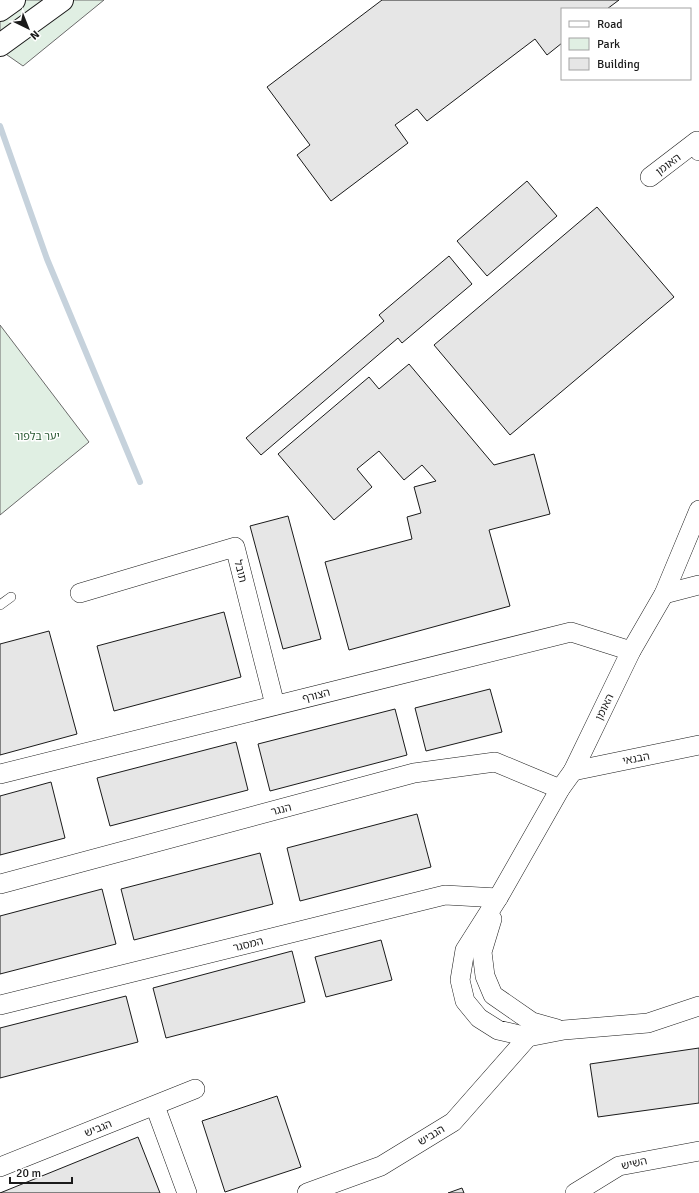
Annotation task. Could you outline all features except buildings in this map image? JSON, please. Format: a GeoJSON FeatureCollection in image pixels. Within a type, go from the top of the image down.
{"type":"FeatureCollection","features":[{"type":"Feature","properties":{"kind":"highway"},"geometry":{"type":"LineString","coordinates":[[0,10],[14,0]]}},
{"type":"Feature","properties":{"kind":"highway"},"geometry":{"type":"LineString","coordinates":[[0,45],[62,0]]}},
{"type":"Feature","properties":{"kind":"street","name":"האומן"},"geometry":{"type":"LineString","coordinates":[[650,177],[697,142],[699,151]]}},
{"type":"Feature","properties":{"kind":"street","name":"האומן"},"geometry":{"type":"LineString","coordinates":[[498,898],[560,789],[572,771],[631,651],[664,594],[699,510]]}},
{"type":"Feature","properties":{"kind":"street","name":"תובל"},"geometry":{"type":"LineString","coordinates":[[80,593],[235,547],[275,705]]}},
{"type":"Feature","properties":{"kind":"street"},"geometry":{"type":"LineString","coordinates":[[664,594],[699,585]]}},
{"type":"Feature","properties":{"kind":"street","name":"הצורף"},"geometry":{"type":"LineString","coordinates":[[0,774],[571,632],[631,651]]}},
{"type":"Feature","properties":{"kind":"street","name":"הבנאי"},"geometry":{"type":"LineString","coordinates":[[572,771],[699,745]]}},
{"type":"Feature","properties":{"kind":"street","name":"הנגר"},"geometry":{"type":"LineString","coordinates":[[0,884],[414,773],[495,762],[560,789]]}},
{"type":"Feature","properties":{"kind":"street","name":"המסגר"},"geometry":{"type":"LineString","coordinates":[[0,1005],[445,896],[498,898]]}},
{"type":"Feature","properties":{"kind":"street"},"geometry":{"type":"LineString","coordinates":[[498,898],[482,952],[485,976],[493,995],[532,1022],[564,1030]]}},
{"type":"Feature","properties":{"kind":"street"},"geometry":{"type":"LineString","coordinates":[[498,898],[465,950],[460,980],[465,1001],[479,1018],[498,1030],[528,1037],[564,1030],[648,1022],[699,1006]]}},
{"type":"Feature","properties":{"kind":"street","name":"הגביש"},"geometry":{"type":"LineString","coordinates":[[307,1193],[381,1166],[453,1122],[528,1037]]}},
{"type":"Feature","properties":{"kind":"street","name":"הגביש"},"geometry":{"type":"LineString","coordinates":[[0,1167],[195,1089]]}},
{"type":"Feature","properties":{"kind":"street"},"geometry":{"type":"LineString","coordinates":[[155,1106],[187,1193]]}},
{"type":"Feature","properties":{"kind":"street","name":"השיש"},"geometry":{"type":"LineString","coordinates":[[575,1193],[619,1166],[699,1150]]}},
{"type":"Feature","properties":{"kind":"lane"},"geometry":{"type":"LineString","coordinates":[[0,606],[11,597]]}},
{"type":"Feature","properties":{"kind":"green space"},"geometry":{"type":"Polygon","coordinates":[[[0,0],[104,0],[23,66],[0,50],[0,0]]]}},
{"type":"Feature","properties":{"kind":"green space","name":"יער בלפור"},"geometry":{"type":"Polygon","coordinates":[[[0,325],[89,442],[0,515],[0,325]]]}},
{"type":"Feature","properties":{"kind":"waterway"},"geometry":{"type":"LineString","coordinates":[[0,126],[47,259],[140,482]]}}]}
